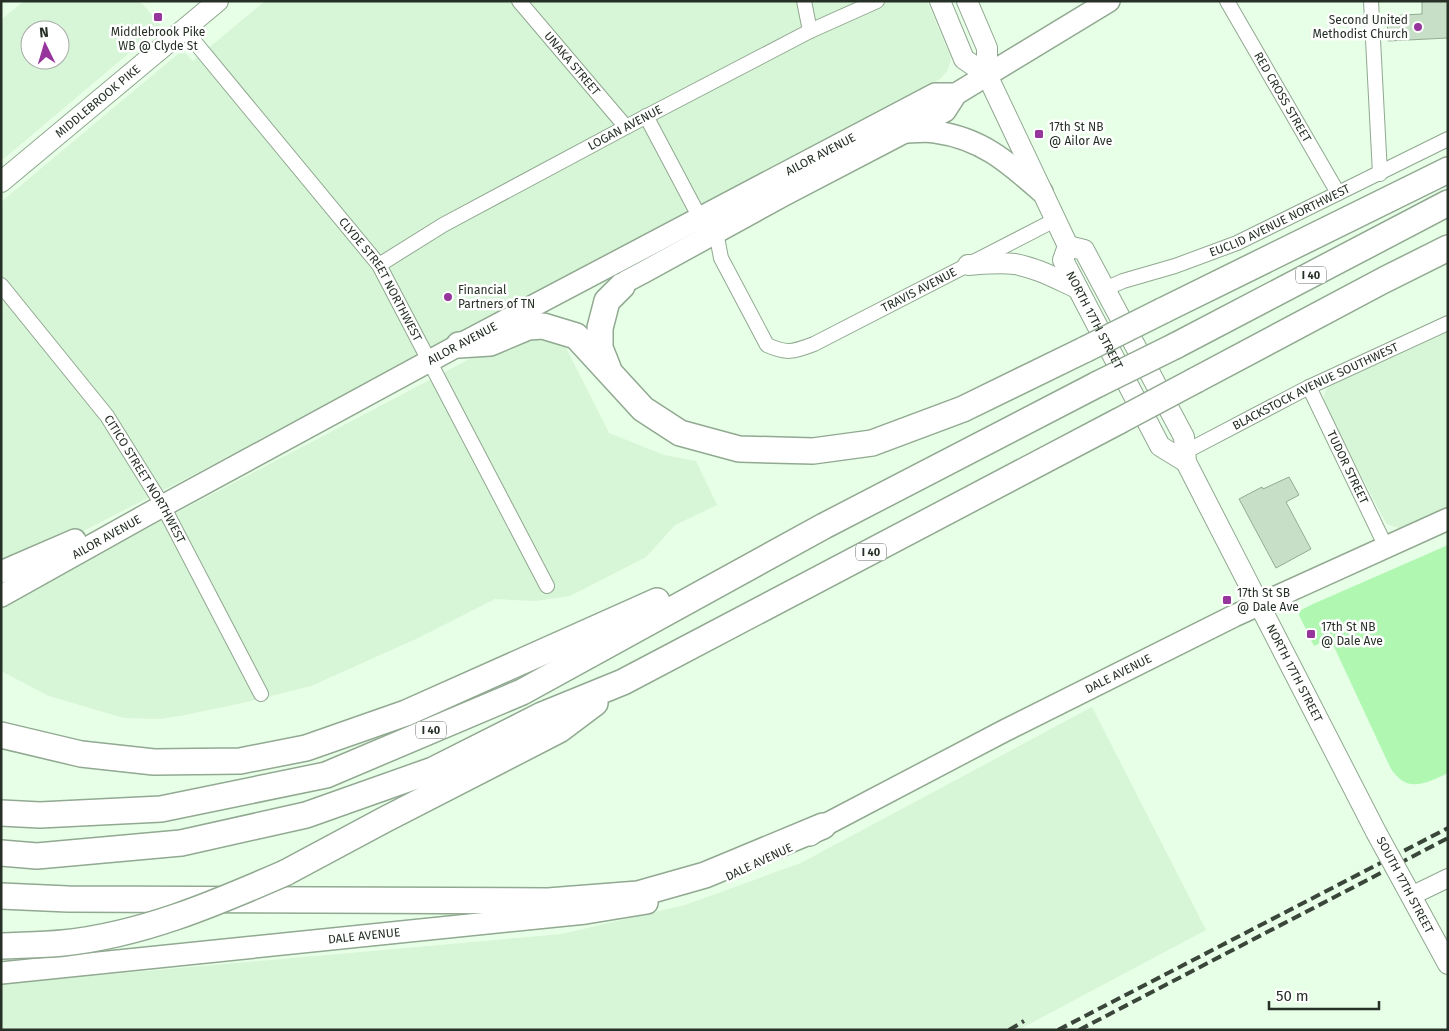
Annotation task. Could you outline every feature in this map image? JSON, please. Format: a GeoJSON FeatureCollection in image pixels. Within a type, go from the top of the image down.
{"type":"FeatureCollection","features":[{"type":"Feature","properties":{"kind":"highway"},"geometry":{"type":"LineString","coordinates":[[460,345],[490,343],[528,326],[543,326],[576,336],[643,410],[680,433],[739,449],[813,451],[872,443],[963,409],[1448,170]]}},
{"type":"Feature","properties":{"kind":"highway","name":"I 40"},"geometry":{"type":"LineString","coordinates":[[1,813],[40,815],[161,809],[326,775],[522,692],[824,526],[1448,204]]}},
{"type":"Feature","properties":{"kind":"highway","name":"I 40"},"geometry":{"type":"LineString","coordinates":[[1,853],[37,856],[182,843],[306,815],[433,770],[542,715],[623,682],[1448,248]]}},
{"type":"Feature","properties":{"kind":"highway"},"geometry":{"type":"LineString","coordinates":[[1297,326],[1448,262]]}},
{"type":"Feature","properties":{"kind":"highway"},"geometry":{"type":"LineString","coordinates":[[611,375],[600,348],[600,328],[607,301],[622,286]]}},
{"type":"Feature","properties":{"kind":"highway"},"geometry":{"type":"LineString","coordinates":[[1,735],[81,754],[154,762],[240,761],[306,748],[406,713],[824,526]]}},
{"type":"Feature","properties":{"kind":"highway"},"geometry":{"type":"LineString","coordinates":[[1,946],[63,943],[119,933],[168,920],[216,903],[285,873],[559,730],[623,682]]}},
{"type":"Feature","properties":{"kind":"highway"},"geometry":{"type":"LineString","coordinates":[[1,896],[68,899],[548,901],[638,894],[705,876],[823,826]]}},
{"type":"Feature","properties":{"kind":"main road","name":"MIDDLEBROOK PIKE"},"geometry":{"type":"LineString","coordinates":[[1,182],[218,1]]}},
{"type":"Feature","properties":{"kind":"main road","name":"NORTH 17TH STREET"},"geometry":{"type":"LineString","coordinates":[[940,1],[964,59],[987,75]]}},
{"type":"Feature","properties":{"kind":"main road","name":"NORTH 17TH STREET"},"geometry":{"type":"LineString","coordinates":[[967,1],[988,48],[987,75],[1068,246],[1064,260],[1077,288],[1160,446],[1185,457]]}},
{"type":"Feature","properties":{"kind":"main road","name":"AILOR AVENUE"},"geometry":{"type":"LineString","coordinates":[[622,286],[627,281],[716,232],[945,111],[956,94],[1109,1]]}},
{"type":"Feature","properties":{"kind":"main road","name":"AILOR AVENUE"},"geometry":{"type":"LineString","coordinates":[[1,596],[154,510],[700,218],[936,94],[956,94]]}},
{"type":"Feature","properties":{"kind":"main road"},"geometry":{"type":"LineString","coordinates":[[905,132],[934,131],[973,141],[1006,160],[1042,192]]}},
{"type":"Feature","properties":{"kind":"main road","name":"NORTH 17TH STREET"},"geometry":{"type":"LineString","coordinates":[[1068,246],[1084,250],[1184,437],[1185,457],[1258,604],[1376,832]]}},
{"type":"Feature","properties":{"kind":"main road"},"geometry":{"type":"LineString","coordinates":[[968,265],[994,263],[1016,265],[1039,271],[1077,288]]}},
{"type":"Feature","properties":{"kind":"main road"},"geometry":{"type":"LineString","coordinates":[[1,572],[111,524],[154,510]]}},
{"type":"Feature","properties":{"kind":"main road","name":"DALE AVENUE"},"geometry":{"type":"LineString","coordinates":[[1,973],[577,914],[642,904],[683,894],[730,877],[785,853],[823,826],[1004,731],[1258,604],[1448,520]]}},
{"type":"Feature","properties":{"kind":"main road","name":"SOUTH 17TH STREET"},"geometry":{"type":"LineString","coordinates":[[1376,832],[1448,964]]}},
{"type":"Feature","properties":{"kind":"street","name":"UNAKA STREET"},"geometry":{"type":"LineString","coordinates":[[519,1],[626,127]]}},
{"type":"Feature","properties":{"kind":"street"},"geometry":{"type":"LineString","coordinates":[[804,1],[810,30]]}},
{"type":"Feature","properties":{"kind":"street","name":"LOGAN AVENUE"},"geometry":{"type":"LineString","coordinates":[[379,265],[443,225],[646,116],[810,30],[877,1]]}},
{"type":"Feature","properties":{"kind":"street","name":"RED CROSS STREET"},"geometry":{"type":"LineString","coordinates":[[1227,1],[1338,193]]}},
{"type":"Feature","properties":{"kind":"street"},"geometry":{"type":"LineString","coordinates":[[1371,1],[1380,174]]}},
{"type":"Feature","properties":{"kind":"street","name":"CLYDE STREET NORTHWEST"},"geometry":{"type":"LineString","coordinates":[[184,29],[379,265],[547,586]]}},
{"type":"Feature","properties":{"kind":"street"},"geometry":{"type":"LineString","coordinates":[[646,116],[700,218]]}},
{"type":"Feature","properties":{"kind":"street","name":"EUCLID AVENUE NORTHWEST"},"geometry":{"type":"LineString","coordinates":[[1105,289],[1123,281],[1175,266],[1237,243],[1448,139]]}},
{"type":"Feature","properties":{"kind":"street","name":"TRAVIS AVENUE"},"geometry":{"type":"LineString","coordinates":[[716,232],[722,258],[767,345],[781,351],[795,352],[1055,220]]}},
{"type":"Feature","properties":{"kind":"street","name":"CITICO STREET NORTHWEST"},"geometry":{"type":"LineString","coordinates":[[1,285],[107,416],[154,510],[261,694]]}},
{"type":"Feature","properties":{"kind":"street","name":"BLACKSTOCK AVENUE SOUTHWEST"},"geometry":{"type":"LineString","coordinates":[[1185,457],[1309,387],[1448,323]]}},
{"type":"Feature","properties":{"kind":"street","name":"TUDOR STREET"},"geometry":{"type":"LineString","coordinates":[[1309,387],[1386,547]]}},
{"type":"Feature","properties":{"kind":"street"},"geometry":{"type":"LineString","coordinates":[[1408,891],[1448,878]]}},
{"type":"Feature","properties":{"kind":"shaded area"},"geometry":{"type":"Polygon","coordinates":[[[24,1],[140,1],[161,26],[1,161],[1,20],[24,1]]]}},
{"type":"Feature","properties":{"kind":"shaded area"},"geometry":{"type":"Polygon","coordinates":[[[265,1],[927,1],[951,58],[948,70],[940,79],[187,478],[46,550],[1,568],[1,202],[178,54],[185,53],[193,61],[265,1]]]}},
{"type":"Feature","properties":{"kind":"shaded area"},"geometry":{"type":"Polygon","coordinates":[[[1448,326],[1448,510],[1403,529],[1386,523],[1329,414],[1324,402],[1324,396],[1331,384],[1448,326]]]}},
{"type":"Feature","properties":{"kind":"shaded area"},"geometry":{"type":"Polygon","coordinates":[[[524,332],[561,338],[609,433],[664,455],[696,461],[717,505],[675,525],[646,557],[570,596],[535,601],[495,599],[418,638],[311,686],[242,703],[160,719],[124,718],[49,696],[1,671],[1,605],[524,332]]]}},
{"type":"Feature","properties":{"kind":"shaded area"},"geometry":{"type":"Polygon","coordinates":[[[1092,707],[1206,930],[1018,1030],[1,1030],[1,984],[562,934],[685,905],[801,863],[1092,707]]]}},
{"type":"Feature","properties":{"kind":"green space"},"geometry":{"type":"Polygon","coordinates":[[[1448,545],[1448,773],[1424,783],[1409,784],[1396,775],[1390,767],[1330,638],[1314,646],[1299,615],[1301,610],[1313,604],[1448,545]]]}},
{"type":"Feature","properties":{"kind":"building","name":"Second United Methodist Church"},"geometry":{"type":"Polygon","coordinates":[[[1422,1],[1448,1],[1448,38],[1388,41],[1387,16],[1422,14],[1422,1]]]}},
{"type":"Feature","properties":{"kind":"building"},"geometry":{"type":"Polygon","coordinates":[[[1289,477],[1299,495],[1286,502],[1311,549],[1276,568],[1239,499],[1262,487],[1263,489],[1289,477]]]}},
{"type":"Feature","properties":{"kind":"railway"},"geometry":{"type":"LineString","coordinates":[[1058,1030],[1448,828]]}},
{"type":"Feature","properties":{"kind":"railway"},"geometry":{"type":"LineString","coordinates":[[1079,1030],[1448,838]]}},
{"type":"Feature","properties":{"kind":"railway"},"geometry":{"type":"LineString","coordinates":[[1009,1030],[1024,1021]]}},
{"type":"Feature","properties":{"kind":"place","name":"Middlebrook Pike WB @ Clyde St"},"geometry":{"type":"Point","coordinates":[158,17]}},
{"type":"Feature","properties":{"kind":"place","name":"Second United Methodist Church"},"geometry":{"type":"Point","coordinates":[1418,27]}},
{"type":"Feature","properties":{"kind":"place","name":"17th St NB @ Ailor Ave"},"geometry":{"type":"Point","coordinates":[1039,134]}},
{"type":"Feature","properties":{"kind":"place","name":"Financial Partners of TN"},"geometry":{"type":"Point","coordinates":[448,297]}},
{"type":"Feature","properties":{"kind":"place","name":"17th St SB @ Dale Ave"},"geometry":{"type":"Point","coordinates":[1227,600]}},
{"type":"Feature","properties":{"kind":"place","name":"17th St NB @ Dale Ave"},"geometry":{"type":"Point","coordinates":[1311,634]}}]}
